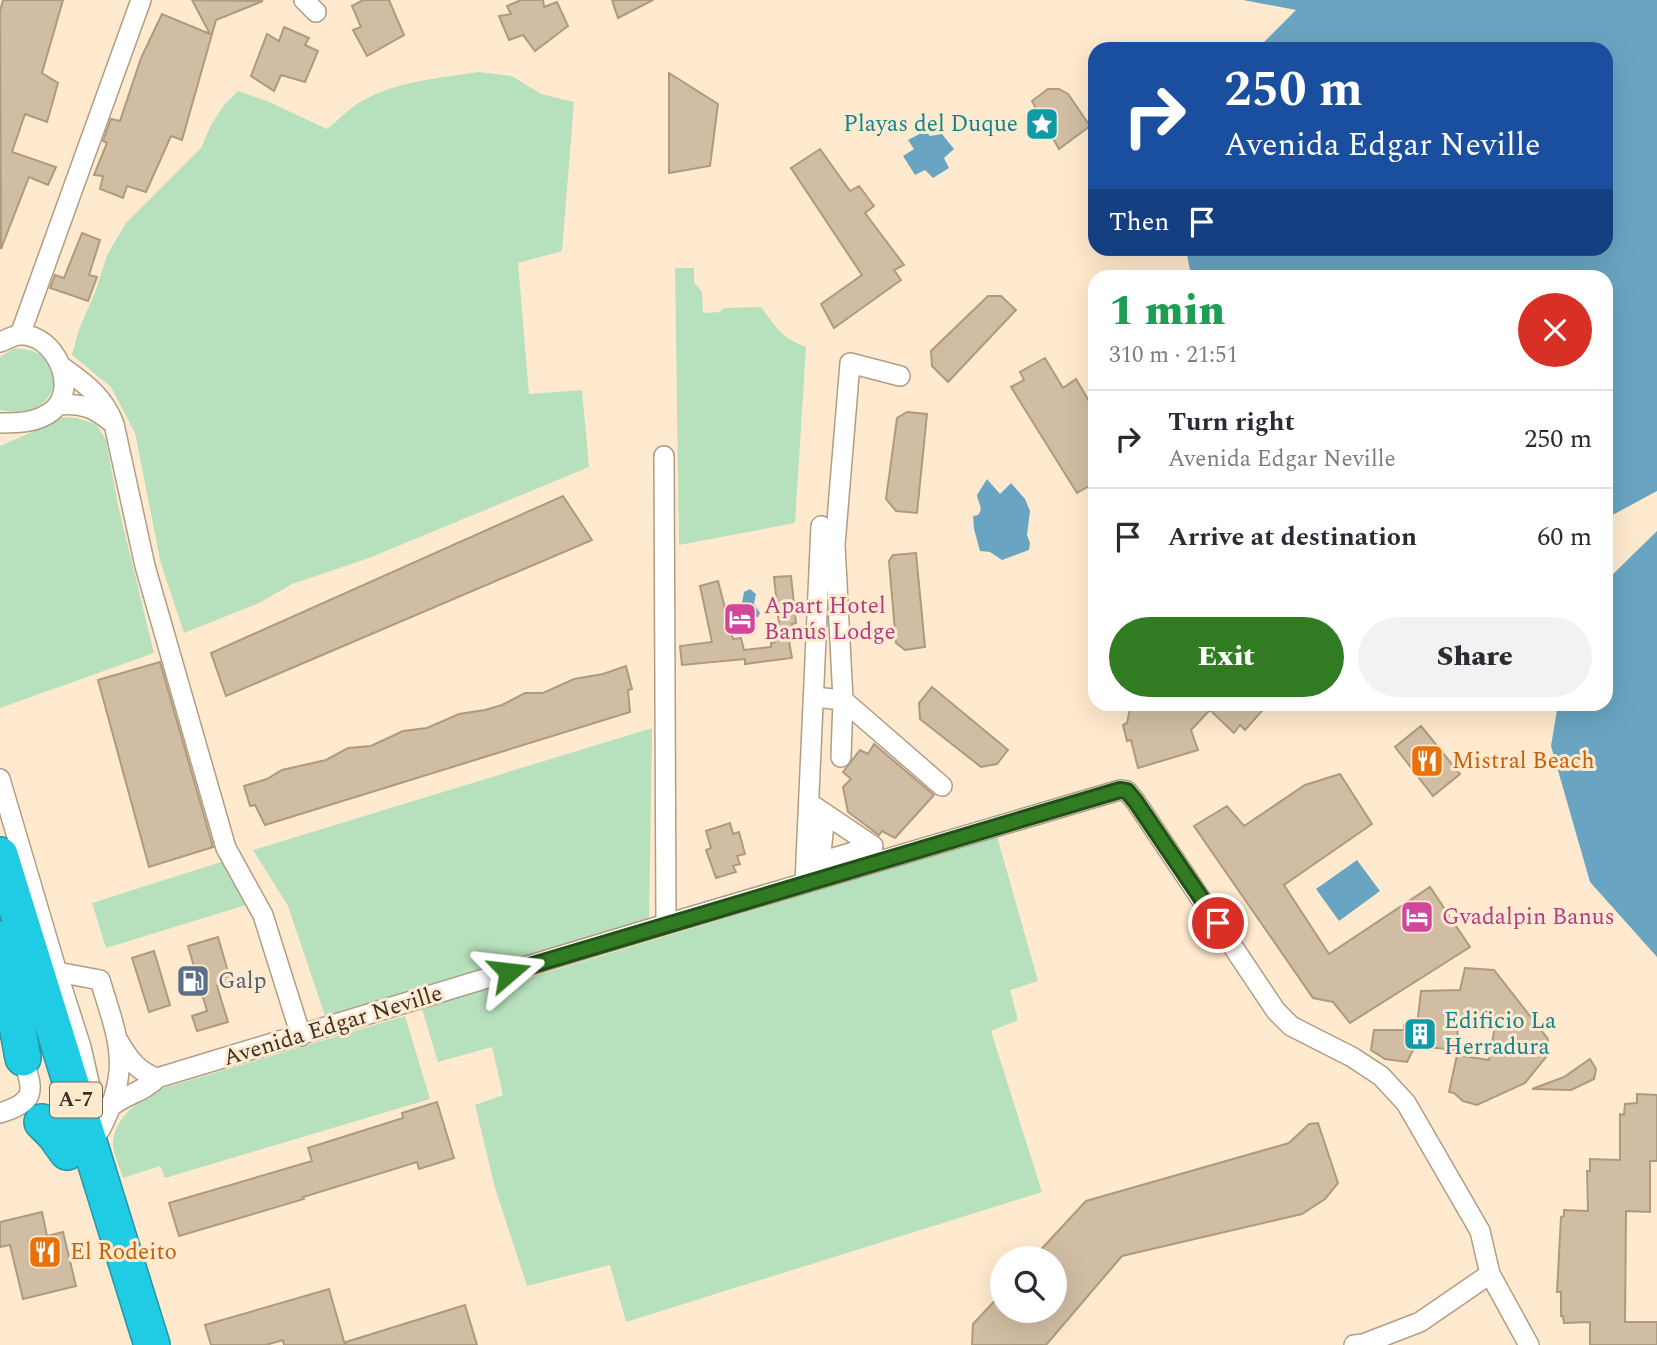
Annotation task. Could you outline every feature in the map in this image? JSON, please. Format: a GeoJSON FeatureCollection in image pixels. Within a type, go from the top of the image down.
{"type":"FeatureCollection","features":[{"type":"Feature","properties":{"kind":"highway","name":"A-7"},"geometry":{"type":"LineString","coordinates":[[0,855],[152,1345]]}},
{"type":"Feature","properties":{"kind":"highway","name":"A-7"},"geometry":{"type":"LineString","coordinates":[[1,937],[127,1345]]}},
{"type":"Feature","properties":{"kind":"highway"},"geometry":{"type":"LineString","coordinates":[[1,937],[23,1058]]}},
{"type":"Feature","properties":{"kind":"highway"},"geometry":{"type":"LineString","coordinates":[[18,1115],[54,1134],[67,1152]]}},
{"type":"Feature","properties":{"kind":"highway"},"geometry":{"type":"LineString","coordinates":[[107,1118],[107,1169],[131,1256],[141,1312]]}},
{"type":"Feature","properties":{"kind":"street"},"geometry":{"type":"LineString","coordinates":[[20,335],[141,0]]}},
{"type":"Feature","properties":{"kind":"street"},"geometry":{"type":"LineString","coordinates":[[0,342],[20,335],[46,345],[55,354],[61,366],[62,391],[58,405]]}},
{"type":"Feature","properties":{"kind":"street"},"geometry":{"type":"LineString","coordinates":[[841,757],[843,700],[835,545],[850,363],[900,376]]}},
{"type":"Feature","properties":{"kind":"street"},"geometry":{"type":"LineString","coordinates":[[61,366],[107,405],[114,424],[142,553],[166,646],[222,835],[236,867],[263,915],[300,1036]]}},
{"type":"Feature","properties":{"kind":"street"},"geometry":{"type":"LineString","coordinates":[[0,423],[39,419],[58,405],[85,405],[114,424]]}},
{"type":"Feature","properties":{"kind":"street"},"geometry":{"type":"LineString","coordinates":[[0,433],[22,422]]}},
{"type":"Feature","properties":{"kind":"street"},"geometry":{"type":"LineString","coordinates":[[664,456],[666,924]]}},
{"type":"Feature","properties":{"kind":"street"},"geometry":{"type":"LineString","coordinates":[[805,883],[817,809],[814,697],[821,526]]}},
{"type":"Feature","properties":{"kind":"street"},"geometry":{"type":"LineString","coordinates":[[814,697],[843,700],[942,786]]}},
{"type":"Feature","properties":{"kind":"street"},"geometry":{"type":"LineString","coordinates":[[0,779],[57,972],[107,1118]]}},
{"type":"Feature","properties":{"kind":"street","name":"Avenida Edgar Neville"},"geometry":{"type":"LineString","coordinates":[[107,1118],[132,1092],[150,1085],[157,1078],[1107,792],[1127,791],[1276,1011],[1291,1026],[1362,1063],[1381,1076],[1406,1103],[1480,1231],[1490,1274],[1529,1345]]}},
{"type":"Feature","properties":{"kind":"street"},"geometry":{"type":"LineString","coordinates":[[57,972],[100,980],[119,1042],[128,1058],[139,1071],[157,1078]]}},
{"type":"Feature","properties":{"kind":"street"},"geometry":{"type":"LineString","coordinates":[[0,984],[31,1090],[18,1115]]}},
{"type":"Feature","properties":{"kind":"street"},"geometry":{"type":"LineString","coordinates":[[107,1118],[118,1081],[119,1042]]}},
{"type":"Feature","properties":{"kind":"street"},"geometry":{"type":"LineString","coordinates":[[1354,1345],[1420,1322],[1490,1274]]}},
{"type":"Feature","properties":{"kind":"green space"},"geometry":{"type":"Polygon","coordinates":[[[479,72],[512,76],[541,94],[574,102],[562,251],[518,263],[529,394],[582,390],[589,467],[369,558],[292,584],[259,603],[184,633],[161,564],[135,433],[111,387],[72,355],[107,255],[126,223],[201,148],[211,125],[224,105],[238,91],[267,101],[327,129],[357,104],[375,94],[419,81],[479,72]]]}},
{"type":"Feature","properties":{"kind":"green space"},"geometry":{"type":"Polygon","coordinates":[[[675,268],[694,268],[694,282],[702,292],[703,313],[720,312],[723,308],[761,307],[785,335],[806,347],[795,523],[679,545],[675,268]]]}},
{"type":"Feature","properties":{"kind":"green space"},"geometry":{"type":"Polygon","coordinates":[[[13,349],[32,351],[46,359],[53,370],[54,384],[49,396],[38,406],[22,412],[0,410],[0,357],[13,349]]]}},
{"type":"Feature","properties":{"kind":"green space"},"geometry":{"type":"Polygon","coordinates":[[[60,417],[96,424],[106,440],[118,505],[154,653],[0,708],[0,446],[60,417]]]}},
{"type":"Feature","properties":{"kind":"green space"},"geometry":{"type":"Polygon","coordinates":[[[652,728],[649,926],[327,1022],[288,906],[253,850],[652,728]]]}},
{"type":"Feature","properties":{"kind":"green space"},"geometry":{"type":"Polygon","coordinates":[[[997,836],[1038,981],[1010,990],[1018,1020],[991,1031],[1042,1192],[626,1322],[610,1265],[527,1286],[495,1188],[475,1105],[503,1095],[492,1047],[438,1062],[421,1006],[514,979],[515,982],[997,836]]]}},
{"type":"Feature","properties":{"kind":"green space"},"geometry":{"type":"Polygon","coordinates":[[[224,861],[246,905],[106,948],[92,903],[224,861]]]}},
{"type":"Feature","properties":{"kind":"green space"},"geometry":{"type":"Polygon","coordinates":[[[405,1016],[430,1099],[165,1178],[160,1166],[123,1178],[113,1146],[117,1128],[134,1106],[157,1090],[405,1016]]]}},
{"type":"Feature","properties":{"kind":"water"},"geometry":{"type":"Polygon","coordinates":[[[1243,0],[1657,0],[1657,491],[1613,515],[1613,270],[1190,270],[1187,256],[1613,256],[1613,42],[1264,42],[1296,10],[1243,0]]]}},
{"type":"Feature","properties":{"kind":"water"},"geometry":{"type":"Polygon","coordinates":[[[925,131],[930,136],[942,134],[954,149],[944,158],[949,168],[933,178],[925,170],[915,175],[903,156],[914,149],[908,140],[925,131]]]}},
{"type":"Feature","properties":{"kind":"water"},"geometry":{"type":"Polygon","coordinates":[[[987,479],[1000,494],[1011,483],[1025,499],[1030,511],[1027,535],[1029,550],[1002,560],[990,552],[980,551],[973,516],[980,512],[977,495],[987,479]]]}},
{"type":"Feature","properties":{"kind":"water"},"geometry":{"type":"Polygon","coordinates":[[[1657,531],[1657,957],[1590,882],[1551,746],[1557,711],[1613,711],[1613,574],[1657,531]]]}},
{"type":"Feature","properties":{"kind":"water"},"geometry":{"type":"Polygon","coordinates":[[[750,589],[756,594],[754,604],[760,613],[752,620],[744,615],[742,603],[744,592],[750,589]]]}},
{"type":"Feature","properties":{"kind":"water"},"geometry":{"type":"Polygon","coordinates":[[[1357,860],[1380,891],[1339,921],[1316,889],[1357,860]]]}},
{"type":"Feature","properties":{"kind":"building"},"geometry":{"type":"Polygon","coordinates":[[[3,0],[63,0],[42,73],[58,83],[47,122],[25,114],[12,152],[56,167],[48,185],[29,177],[1,249],[0,11],[3,0]]]}},
{"type":"Feature","properties":{"kind":"building"},"geometry":{"type":"Polygon","coordinates":[[[192,0],[263,1],[216,20],[182,140],[171,136],[146,192],[127,186],[123,198],[100,189],[103,176],[94,175],[107,143],[103,141],[111,119],[120,121],[141,58],[162,14],[210,34],[192,0]]]}},
{"type":"Feature","properties":{"kind":"building"},"geometry":{"type":"Polygon","coordinates":[[[363,0],[389,0],[404,35],[367,56],[353,30],[361,27],[352,6],[363,0]]]}},
{"type":"Feature","properties":{"kind":"building"},"geometry":{"type":"Polygon","coordinates":[[[521,0],[543,0],[544,7],[557,2],[568,26],[535,51],[523,35],[509,40],[499,16],[511,14],[507,6],[521,0]]]}},
{"type":"Feature","properties":{"kind":"building"},"geometry":{"type":"Polygon","coordinates":[[[612,0],[653,0],[618,18],[612,0]]]}},
{"type":"Feature","properties":{"kind":"building"},"geometry":{"type":"Polygon","coordinates":[[[284,27],[309,38],[305,45],[318,51],[305,82],[281,75],[274,91],[251,76],[267,34],[279,41],[284,27]]]}},
{"type":"Feature","properties":{"kind":"building"},"geometry":{"type":"Polygon","coordinates":[[[669,73],[718,104],[710,166],[669,173],[669,73]]]}},
{"type":"Feature","properties":{"kind":"building"},"geometry":{"type":"Polygon","coordinates":[[[1048,89],[1059,89],[1068,94],[1088,123],[1088,127],[1059,149],[1032,101],[1048,89]]]}},
{"type":"Feature","properties":{"kind":"building"},"geometry":{"type":"Polygon","coordinates":[[[820,149],[850,191],[859,186],[874,206],[865,213],[904,265],[894,270],[901,280],[834,328],[821,304],[862,275],[791,168],[820,149]]]}},
{"type":"Feature","properties":{"kind":"building"},"geometry":{"type":"Polygon","coordinates":[[[82,233],[100,240],[89,275],[97,277],[88,301],[50,288],[55,275],[64,278],[82,233]]]}},
{"type":"Feature","properties":{"kind":"building"},"geometry":{"type":"Polygon","coordinates":[[[988,296],[1001,296],[1016,310],[948,382],[932,366],[931,351],[988,296]]]}},
{"type":"Feature","properties":{"kind":"building"},"geometry":{"type":"Polygon","coordinates":[[[1045,358],[1063,388],[1076,379],[1088,399],[1088,487],[1077,493],[1011,387],[1024,380],[1020,372],[1045,358]]]}},
{"type":"Feature","properties":{"kind":"building"},"geometry":{"type":"Polygon","coordinates":[[[907,412],[927,414],[917,513],[896,511],[886,499],[897,418],[907,412]]]}},
{"type":"Feature","properties":{"kind":"building"},"geometry":{"type":"Polygon","coordinates":[[[563,496],[592,540],[226,696],[211,653],[563,496]]]}},
{"type":"Feature","properties":{"kind":"building"},"geometry":{"type":"Polygon","coordinates":[[[916,553],[925,647],[905,650],[896,643],[889,561],[893,555],[916,553]]]}},
{"type":"Feature","properties":{"kind":"building"},"geometry":{"type":"Polygon","coordinates":[[[791,576],[796,623],[792,624],[795,640],[789,641],[792,658],[745,664],[745,659],[682,665],[680,646],[712,642],[700,586],[718,581],[733,639],[741,638],[744,650],[771,647],[771,643],[775,642],[774,625],[779,624],[774,577],[791,576]]]}},
{"type":"Feature","properties":{"kind":"building"},"geometry":{"type":"Polygon","coordinates":[[[160,662],[213,847],[149,867],[98,680],[160,662]]]}},
{"type":"Feature","properties":{"kind":"building"},"geometry":{"type":"Polygon","coordinates":[[[626,666],[632,689],[628,690],[630,712],[265,825],[255,805],[250,806],[244,786],[267,779],[282,770],[326,760],[348,748],[371,746],[403,731],[427,728],[459,714],[502,705],[525,693],[543,693],[574,679],[603,674],[626,666]]]}},
{"type":"Feature","properties":{"kind":"building"},"geometry":{"type":"Polygon","coordinates":[[[932,687],[1008,750],[997,764],[981,767],[920,719],[919,703],[932,687]]]}},
{"type":"Feature","properties":{"kind":"building"},"geometry":{"type":"Polygon","coordinates":[[[1130,711],[1209,711],[1191,730],[1198,750],[1138,768],[1131,740],[1127,741],[1123,725],[1127,723],[1130,711]]]}},
{"type":"Feature","properties":{"kind":"building"},"geometry":{"type":"Polygon","coordinates":[[[1211,711],[1262,711],[1245,730],[1240,725],[1234,733],[1211,711]]]}},
{"type":"Feature","properties":{"kind":"building","name":"Mistral Beach"},"geometry":{"type":"Polygon","coordinates":[[[1421,726],[1460,774],[1433,796],[1395,747],[1421,726]]]}},
{"type":"Feature","properties":{"kind":"building"},"geometry":{"type":"Polygon","coordinates":[[[874,744],[934,795],[895,838],[882,831],[879,835],[848,812],[843,787],[851,779],[843,772],[860,750],[868,754],[874,744]]]}},
{"type":"Feature","properties":{"kind":"building","name":"Gvadalpin Banus"},"geometry":{"type":"Polygon","coordinates":[[[1340,774],[1372,824],[1284,885],[1329,954],[1430,887],[1470,947],[1350,1023],[1333,1002],[1313,998],[1194,826],[1227,806],[1244,826],[1305,785],[1340,774]]]}},
{"type":"Feature","properties":{"kind":"building"},"geometry":{"type":"Polygon","coordinates":[[[730,823],[733,834],[739,832],[745,854],[737,856],[740,864],[733,866],[736,872],[716,878],[706,850],[711,848],[706,831],[730,823]]]}},
{"type":"Feature","properties":{"kind":"building"},"geometry":{"type":"Polygon","coordinates":[[[218,937],[231,982],[217,986],[228,1022],[197,1031],[192,1016],[207,1011],[188,946],[218,937]]]}},
{"type":"Feature","properties":{"kind":"building"},"geometry":{"type":"Polygon","coordinates":[[[154,951],[170,1005],[149,1012],[132,958],[154,951]]]}},
{"type":"Feature","properties":{"kind":"building","name":"Edificio La Herradura"},"geometry":{"type":"Polygon","coordinates":[[[1465,968],[1494,970],[1548,1039],[1546,1057],[1525,1083],[1477,1105],[1463,1101],[1449,1092],[1457,1055],[1489,1060],[1495,1026],[1458,1021],[1457,1050],[1415,1046],[1407,1062],[1385,1059],[1371,1050],[1374,1030],[1404,1030],[1404,1025],[1417,1026],[1421,991],[1460,990],[1465,968]]]}},
{"type":"Feature","properties":{"kind":"building"},"geometry":{"type":"Polygon","coordinates":[[[1590,1059],[1596,1069],[1594,1079],[1571,1090],[1532,1089],[1564,1077],[1590,1059]]]}},
{"type":"Feature","properties":{"kind":"building"},"geometry":{"type":"Polygon","coordinates":[[[1637,1094],[1657,1095],[1657,1161],[1650,1161],[1650,1212],[1626,1211],[1625,1322],[1657,1322],[1657,1345],[1590,1345],[1590,1322],[1564,1323],[1561,1316],[1561,1292],[1557,1292],[1561,1217],[1564,1216],[1564,1210],[1588,1211],[1587,1171],[1590,1171],[1590,1159],[1620,1160],[1620,1114],[1624,1115],[1625,1104],[1637,1103],[1637,1094]]]}},
{"type":"Feature","properties":{"kind":"building"},"geometry":{"type":"Polygon","coordinates":[[[437,1102],[454,1158],[419,1169],[417,1162],[179,1236],[169,1203],[312,1161],[308,1148],[403,1118],[402,1113],[437,1102]]]}},
{"type":"Feature","properties":{"kind":"building"},"geometry":{"type":"Polygon","coordinates":[[[1318,1123],[1338,1183],[1325,1199],[1302,1214],[1122,1256],[1067,1320],[1067,1246],[1044,1246],[1086,1201],[1289,1143],[1309,1124],[1318,1123]]]}},
{"type":"Feature","properties":{"kind":"building","name":"El Rodeito"},"geometry":{"type":"Polygon","coordinates":[[[42,1212],[47,1236],[63,1232],[76,1286],[23,1299],[10,1245],[0,1247],[0,1222],[42,1212]]]}},
{"type":"Feature","properties":{"kind":"building"},"geometry":{"type":"Polygon","coordinates":[[[329,1289],[345,1345],[284,1345],[283,1340],[266,1345],[211,1345],[205,1325],[329,1289]]]}},
{"type":"Feature","properties":{"kind":"building"},"geometry":{"type":"Polygon","coordinates":[[[465,1305],[477,1345],[347,1345],[346,1342],[465,1305]]]}},
{"type":"Feature","properties":{"kind":"building"},"geometry":{"type":"Polygon","coordinates":[[[990,1306],[990,1323],[1065,1323],[1046,1345],[972,1345],[973,1324],[990,1306]]]}},
{"type":"Feature","properties":{"kind":"place","name":"Playas del Duque"},"geometry":{"type":"Point","coordinates":[1042,124]}},
{"type":"Feature","properties":{"kind":"place","name":"Apart Hotel Banús Lodge"},"geometry":{"type":"Point","coordinates":[740,619]}},
{"type":"Feature","properties":{"kind":"place","name":"Mistral Beach"},"geometry":{"type":"Point","coordinates":[1427,761]}},
{"type":"Feature","properties":{"kind":"place","name":"Gvadalpin Banus"},"geometry":{"type":"Point","coordinates":[1417,917]}},
{"type":"Feature","properties":{"kind":"place","name":"Galp"},"geometry":{"type":"Point","coordinates":[193,981]}},
{"type":"Feature","properties":{"kind":"place","name":"Edificio La Herradura"},"geometry":{"type":"Point","coordinates":[1420,1034]}},
{"type":"Feature","properties":{"kind":"place","name":"El Rodeito"},"geometry":{"type":"Point","coordinates":[45,1252]}},
{"type":"Feature","properties":{"kind":"route"},"geometry":{"type":"LineString","coordinates":[[509,972],[1113,790],[1127,791],[1136,802],[1218,923]]}}]}
